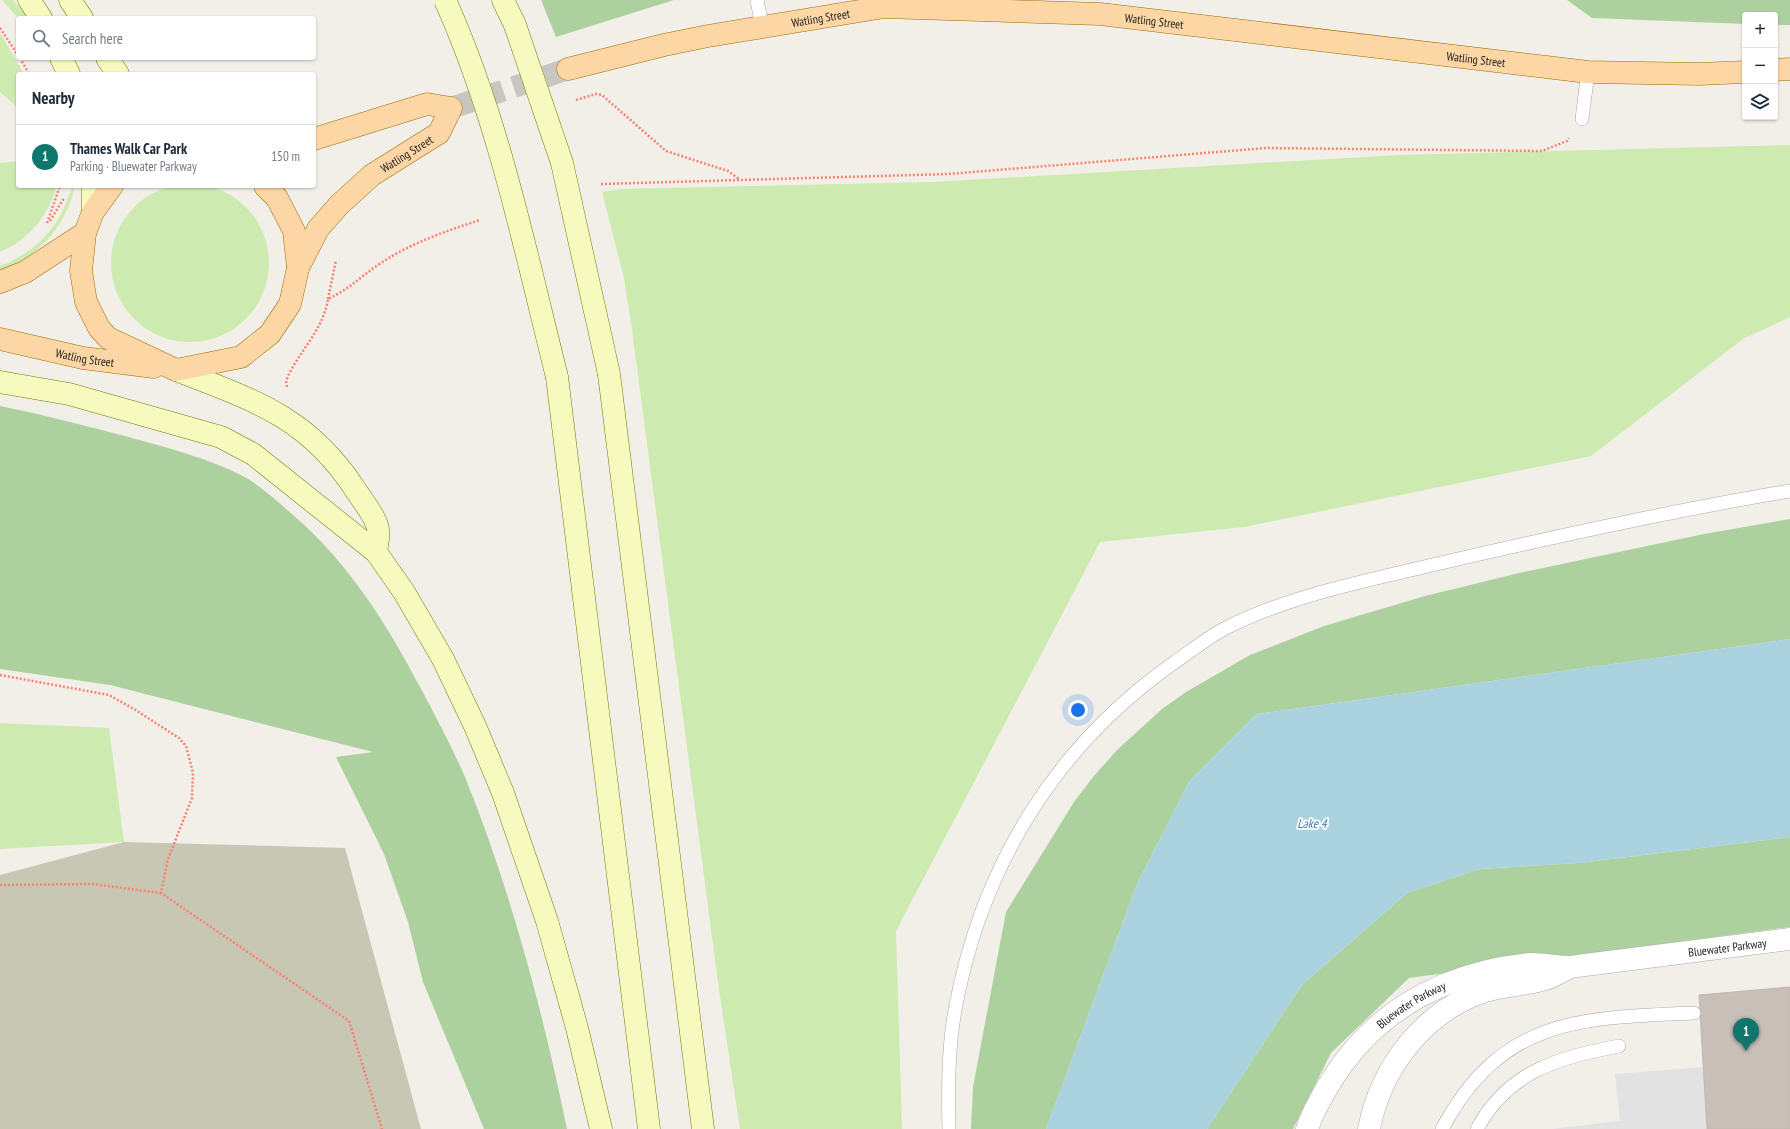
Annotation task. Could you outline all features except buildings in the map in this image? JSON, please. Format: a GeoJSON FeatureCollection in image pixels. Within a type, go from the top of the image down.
{"type":"FeatureCollection","features":[{"type":"Feature","properties":{"kind":"main road"},"geometry":{"type":"LineString","coordinates":[[29,0],[39,16]]}},
{"type":"Feature","properties":{"kind":"main road"},"geometry":{"type":"LineString","coordinates":[[70,0],[81,16]]}},
{"type":"Feature","properties":{"kind":"main road"},"geometry":{"type":"LineString","coordinates":[[444,0],[462,39],[497,142],[557,377],[649,1129]]}},
{"type":"Feature","properties":{"kind":"main road"},"geometry":{"type":"LineString","coordinates":[[503,0],[515,25],[562,163],[609,374],[702,1129]]}},
{"type":"Feature","properties":{"kind":"main road","name":"Watling Street"},"geometry":{"type":"LineString","coordinates":[[568,69],[664,45],[762,26],[884,7],[1100,14],[1588,72],[1699,74],[1742,72]]}},
{"type":"Feature","properties":{"kind":"main road"},"geometry":{"type":"LineString","coordinates":[[62,60],[68,72]]}},
{"type":"Feature","properties":{"kind":"main road"},"geometry":{"type":"LineString","coordinates":[[108,60],[117,72]]}},
{"type":"Feature","properties":{"kind":"main road"},"geometry":{"type":"LineString","coordinates":[[1778,70],[1790,69]]}},
{"type":"Feature","properties":{"kind":"main road","name":"Watling Street"},"geometry":{"type":"LineString","coordinates":[[0,339],[83,358],[174,369],[241,357],[270,334],[290,304],[298,268],[318,229],[339,205],[372,175],[439,133],[451,108],[427,104],[316,138]]}},
{"type":"Feature","properties":{"kind":"main road"},"geometry":{"type":"LineString","coordinates":[[92,188],[93,212]]}},
{"type":"Feature","properties":{"kind":"main road"},"geometry":{"type":"LineString","coordinates":[[111,188],[93,212],[85,233],[81,258],[82,281],[89,309],[99,328],[108,338],[174,369],[246,397],[286,419],[307,433],[338,465],[378,526],[376,552]]}},
{"type":"Feature","properties":{"kind":"main road"},"geometry":{"type":"LineString","coordinates":[[267,188],[277,198],[294,231],[298,268]]}},
{"type":"Feature","properties":{"kind":"main road"},"geometry":{"type":"LineString","coordinates":[[0,282],[25,272],[85,233]]}},
{"type":"Feature","properties":{"kind":"main road"},"geometry":{"type":"LineString","coordinates":[[0,382],[68,394],[221,437],[253,454],[376,552],[425,626],[475,726],[501,786],[524,848],[548,921],[577,1028],[601,1129]]}},
{"type":"Feature","properties":{"kind":"street","name":"Bluewater Parkway"},"geometry":{"type":"LineString","coordinates":[[1307,1129],[1328,1086],[1348,1055],[1368,1034],[1405,1004],[1428,992],[1454,982],[1500,969],[1531,964],[1570,967],[1790,939]]}},
{"type":"Feature","properties":{"kind":"street","name":"Bluewater Parkway"},"geometry":{"type":"LineString","coordinates":[[1369,1129],[1380,1093],[1392,1067],[1413,1039],[1435,1018],[1464,1000],[1484,992],[1509,985],[1546,979],[1570,967]]}},
{"type":"Feature","properties":{"kind":"lane"},"geometry":{"type":"LineString","coordinates":[[757,0],[762,26]]}},
{"type":"Feature","properties":{"kind":"lane"},"geometry":{"type":"LineString","coordinates":[[1582,119],[1588,72]]}},
{"type":"Feature","properties":{"kind":"lane"},"geometry":{"type":"LineString","coordinates":[[949,1129],[948,1071],[954,1012],[968,955],[993,882],[1019,831],[1056,775],[1100,723],[1148,681],[1225,629],[1255,615],[1298,601],[1395,574],[1499,550],[1720,503],[1790,491]]}},
{"type":"Feature","properties":{"kind":"lane"},"geometry":{"type":"LineString","coordinates":[[1442,1129],[1458,1104],[1483,1073],[1504,1053],[1530,1037],[1567,1025],[1584,1022],[1651,1015],[1694,1013]]}},
{"type":"Feature","properties":{"kind":"lane"},"geometry":{"type":"LineString","coordinates":[[1477,1129],[1485,1115],[1500,1096],[1531,1073],[1569,1057],[1618,1046]]}},
{"type":"Feature","properties":{"kind":"path"},"geometry":{"type":"LineString","coordinates":[[0,28],[16,52]]}},
{"type":"Feature","properties":{"kind":"path"},"geometry":{"type":"LineString","coordinates":[[21,60],[28,72]]}},
{"type":"Feature","properties":{"kind":"path"},"geometry":{"type":"LineString","coordinates":[[576,100],[596,94],[602,95],[666,151],[728,171],[739,180]]}},
{"type":"Feature","properties":{"kind":"path"},"geometry":{"type":"LineString","coordinates":[[601,184],[948,174],[1266,148],[1542,151],[1567,141],[1582,119]]}},
{"type":"Feature","properties":{"kind":"path"},"geometry":{"type":"LineString","coordinates":[[45,229],[59,188]]}},
{"type":"Feature","properties":{"kind":"path"},"geometry":{"type":"LineString","coordinates":[[328,299],[355,284],[381,263],[399,252],[480,220]]}},
{"type":"Feature","properties":{"kind":"path"},"geometry":{"type":"LineString","coordinates":[[291,391],[286,384],[288,376],[318,330],[324,315],[337,258]]}},
{"type":"Feature","properties":{"kind":"path"},"geometry":{"type":"LineString","coordinates":[[0,675],[109,695],[179,738],[186,746],[193,773],[192,798],[168,859],[161,893]]}},
{"type":"Feature","properties":{"kind":"path"},"geometry":{"type":"LineString","coordinates":[[0,885],[92,884],[161,893],[349,1021],[382,1129]]}},
{"type":"Feature","properties":{"kind":"shaded area"},"geometry":{"type":"Polygon","coordinates":[[[124,842],[345,848],[421,1129],[0,1129],[0,875],[124,842]]]}},
{"type":"Feature","properties":{"kind":"shaded area"},"geometry":{"type":"Polygon","coordinates":[[[1790,987],[1790,1129],[1552,1129],[1620,1121],[1615,1074],[1703,1067],[1699,995],[1790,987]]]}},
{"type":"Feature","properties":{"kind":"green space"},"geometry":{"type":"Polygon","coordinates":[[[2,0],[13,0],[26,16],[16,16],[2,0]]]}},
{"type":"Feature","properties":{"kind":"green space"},"geometry":{"type":"Polygon","coordinates":[[[541,0],[674,0],[556,37],[541,0]]]}},
{"type":"Feature","properties":{"kind":"green space"},"geometry":{"type":"Polygon","coordinates":[[[1567,0],[1790,0],[1790,25],[1778,25],[1778,12],[1742,12],[1742,24],[1592,18],[1567,0]]]}},
{"type":"Feature","properties":{"kind":"green space"},"geometry":{"type":"Polygon","coordinates":[[[0,33],[23,72],[16,72],[16,106],[0,92],[0,33]]]}},
{"type":"Feature","properties":{"kind":"green space"},"geometry":{"type":"Polygon","coordinates":[[[1790,145],[1790,317],[1743,339],[1591,456],[1244,527],[1100,542],[896,931],[902,1129],[740,1129],[719,990],[632,330],[624,278],[602,192],[620,189],[933,182],[1399,155],[1790,145]]]}},
{"type":"Feature","properties":{"kind":"green space"},"geometry":{"type":"Polygon","coordinates":[[[16,161],[16,188],[56,188],[48,208],[29,234],[11,247],[0,252],[0,163],[16,161]]]}},
{"type":"Feature","properties":{"kind":"green space"},"geometry":{"type":"Polygon","coordinates":[[[74,188],[72,199],[66,212],[47,241],[21,261],[0,271],[0,266],[27,252],[43,239],[56,223],[70,192],[74,188]]]}},
{"type":"Feature","properties":{"kind":"green space"},"geometry":{"type":"Polygon","coordinates":[[[165,188],[215,188],[234,197],[246,207],[256,219],[266,240],[269,255],[269,271],[266,286],[256,307],[246,319],[234,329],[213,339],[198,342],[182,342],[167,339],[146,329],[134,319],[124,307],[114,286],[111,271],[111,255],[114,240],[124,219],[134,207],[146,197],[165,188]]]}},
{"type":"Feature","properties":{"kind":"green space"},"geometry":{"type":"Polygon","coordinates":[[[0,406],[66,421],[201,458],[241,475],[262,488],[313,533],[349,573],[380,617],[394,640],[444,732],[465,777],[497,862],[511,906],[536,995],[567,1129],[484,1129],[423,982],[408,922],[384,854],[336,757],[373,752],[110,685],[0,669],[0,406]]]}},
{"type":"Feature","properties":{"kind":"green space"},"geometry":{"type":"Polygon","coordinates":[[[1790,519],[1790,639],[1257,714],[1189,782],[1137,884],[1046,1129],[971,1129],[973,1087],[1006,912],[1074,802],[1093,777],[1117,750],[1162,709],[1186,692],[1250,655],[1324,626],[1425,596],[1519,573],[1704,534],[1790,519]]]}},
{"type":"Feature","properties":{"kind":"green space"},"geometry":{"type":"Polygon","coordinates":[[[0,723],[109,728],[124,842],[0,849],[0,723]]]}},
{"type":"Feature","properties":{"kind":"green space"},"geometry":{"type":"Polygon","coordinates":[[[1790,837],[1790,927],[1409,978],[1331,1053],[1293,1129],[1207,1129],[1302,985],[1407,893],[1480,869],[1579,863],[1790,837]]]}},
{"type":"Feature","properties":{"kind":"water","name":"Lake 4"},"geometry":{"type":"Polygon","coordinates":[[[1790,639],[1790,837],[1579,863],[1480,869],[1407,893],[1302,985],[1207,1129],[1046,1129],[1137,884],[1189,782],[1257,714],[1790,639]]]}},
{"type":"Feature","properties":{"kind":"tunnel"},"geometry":{"type":"LineString","coordinates":[[451,108],[568,69]]}},
{"type":"Feature","properties":{"kind":"place","name":"Thames Walk Car Park"},"geometry":{"type":"Point","coordinates":[1746,1051]}}]}
